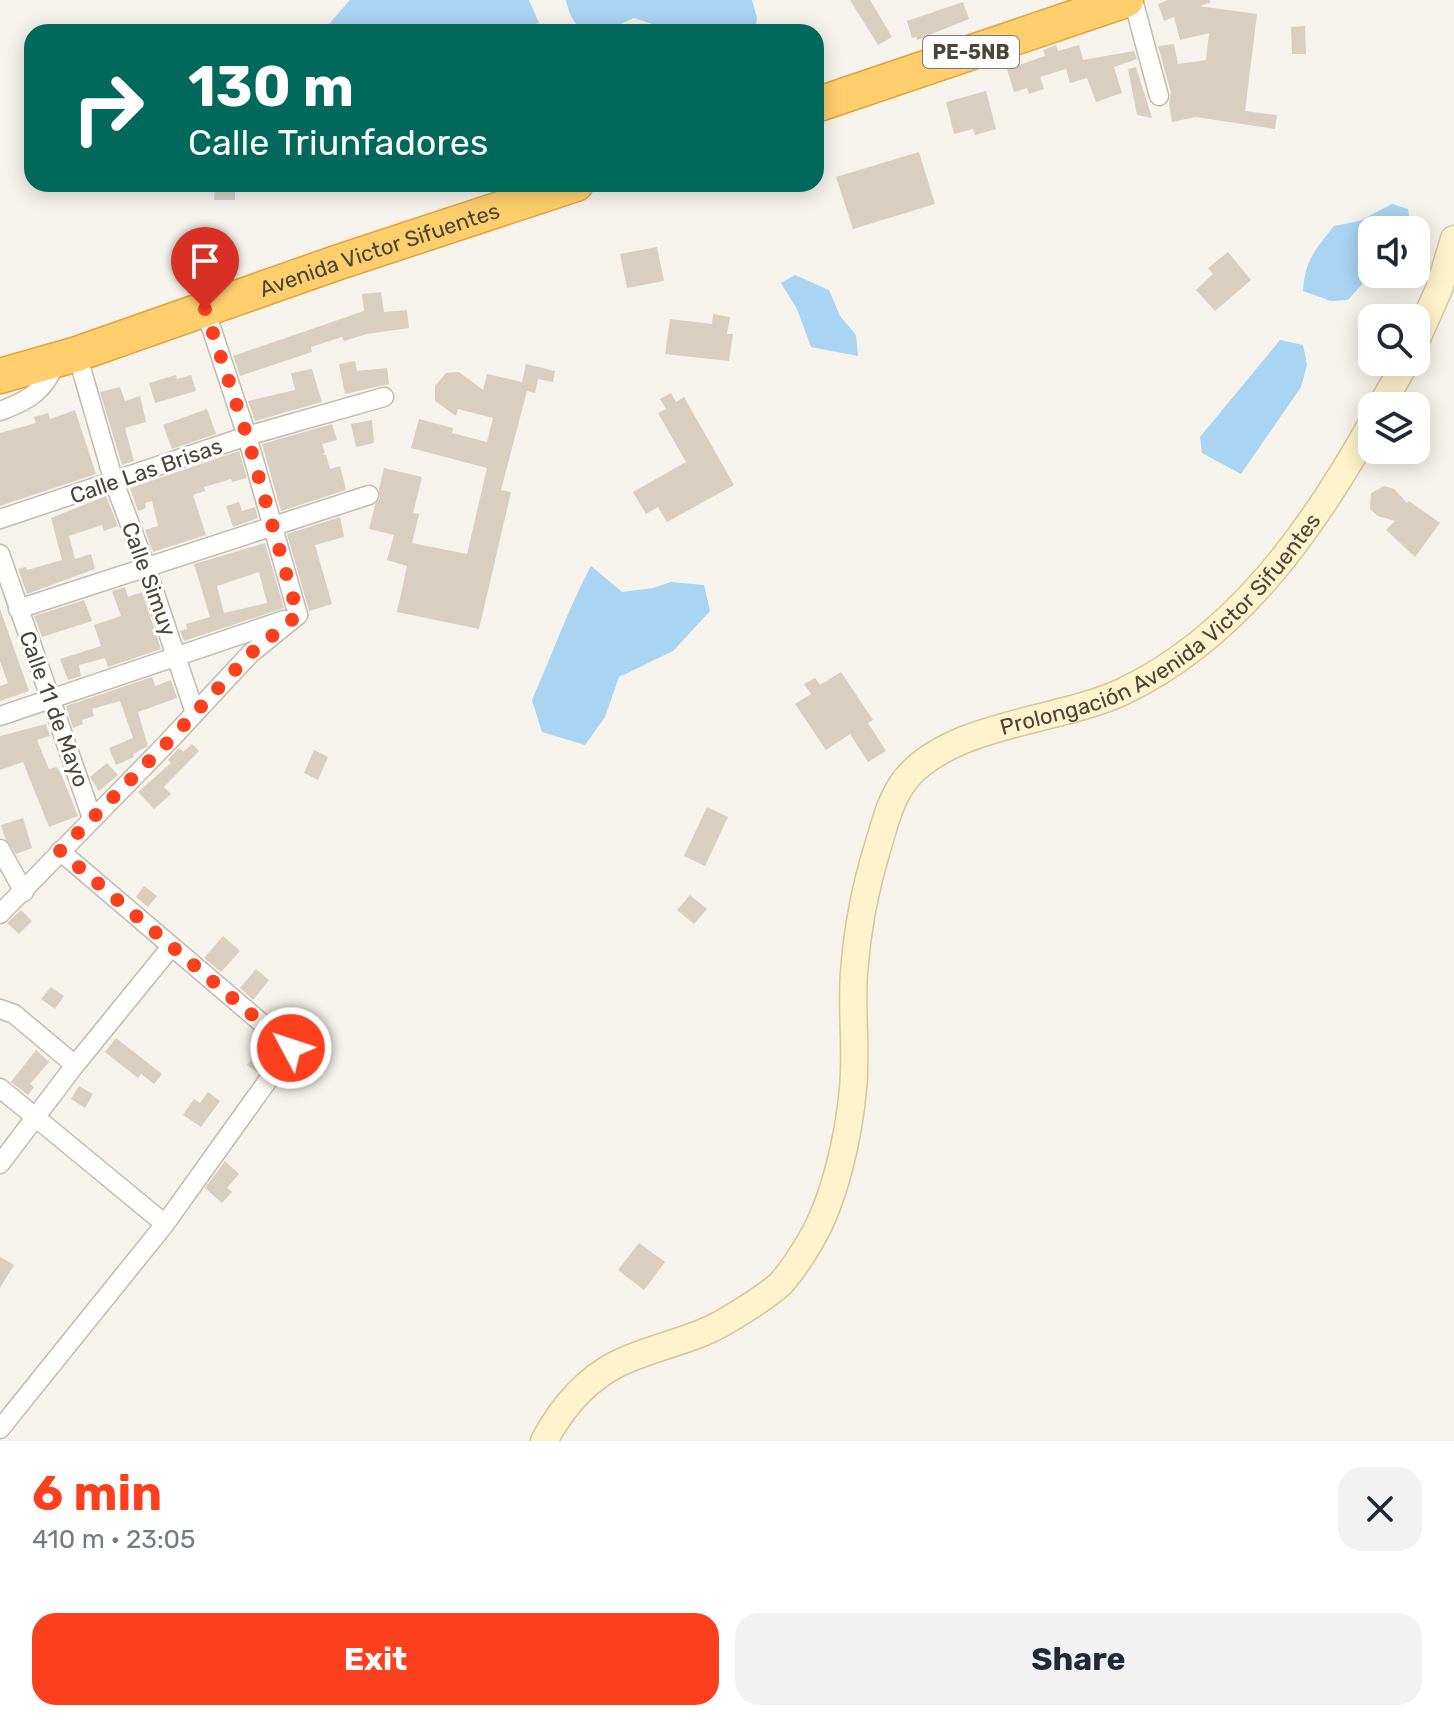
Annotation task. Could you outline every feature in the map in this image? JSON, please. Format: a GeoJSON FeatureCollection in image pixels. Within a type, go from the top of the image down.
{"type":"FeatureCollection","features":[{"type":"Feature","properties":{"kind":"highway","name":"PE-5NB"},"geometry":{"type":"LineString","coordinates":[[824,102],[1126,0]]}},
{"type":"Feature","properties":{"kind":"highway","name":"Avenida Victor Sifuentes"},"geometry":{"type":"LineString","coordinates":[[0,376],[67,357],[552,192]]}},
{"type":"Feature","properties":{"kind":"street"},"geometry":{"type":"LineString","coordinates":[[1133,0],[1159,96]]}},
{"type":"Feature","properties":{"kind":"street"},"geometry":{"type":"LineString","coordinates":[[1430,309],[1454,239]]}},
{"type":"Feature","properties":{"kind":"street"},"geometry":{"type":"LineString","coordinates":[[205,309],[247,436],[298,615]]}},
{"type":"Feature","properties":{"kind":"street"},"geometry":{"type":"LineString","coordinates":[[0,411],[18,405],[38,392],[67,357]]}},
{"type":"Feature","properties":{"kind":"street","name":"Calle Simuy"},"geometry":{"type":"LineString","coordinates":[[67,357],[146,567],[195,713]]}},
{"type":"Feature","properties":{"kind":"street","name":"Calle Las Brisas"},"geometry":{"type":"LineString","coordinates":[[0,519],[247,436],[384,397]]}},
{"type":"Feature","properties":{"kind":"street","name":"Prolongación Avenida Victor Sifuentes"},"geometry":{"type":"LineString","coordinates":[[544,1441],[575,1394],[616,1364],[714,1328],[781,1284],[812,1239],[829,1199],[853,1089],[854,975],[859,920],[891,804],[905,781],[927,759],[957,742],[1066,713],[1122,692],[1206,640],[1269,575],[1313,522],[1358,446]]}},
{"type":"Feature","properties":{"kind":"street"},"geometry":{"type":"LineString","coordinates":[[18,609],[369,495]]}},
{"type":"Feature","properties":{"kind":"street","name":"Calle 11 de Mayo"},"geometry":{"type":"LineString","coordinates":[[0,554],[92,818]]}},
{"type":"Feature","properties":{"kind":"street"},"geometry":{"type":"LineString","coordinates":[[0,716],[298,615]]}},
{"type":"Feature","properties":{"kind":"street"},"geometry":{"type":"LineString","coordinates":[[0,914],[250,654],[298,615]]}},
{"type":"Feature","properties":{"kind":"street"},"geometry":{"type":"LineString","coordinates":[[0,1429],[165,1224],[291,1048],[60,851]]}},
{"type":"Feature","properties":{"kind":"street"},"geometry":{"type":"LineString","coordinates":[[1,854],[24,892]]}},
{"type":"Feature","properties":{"kind":"street"},"geometry":{"type":"LineString","coordinates":[[0,1164],[171,947]]}},
{"type":"Feature","properties":{"kind":"street"},"geometry":{"type":"LineString","coordinates":[[0,1009],[14,1014],[75,1065]]}},
{"type":"Feature","properties":{"kind":"street"},"geometry":{"type":"LineString","coordinates":[[0,1088],[165,1224]]}},
{"type":"Feature","properties":{"kind":"water"},"geometry":{"type":"Polygon","coordinates":[[[350,0],[529,0],[539,23],[536,24],[329,24],[350,0]]]}},
{"type":"Feature","properties":{"kind":"water"},"geometry":{"type":"Polygon","coordinates":[[[566,0],[752,0],[757,18],[756,24],[652,24],[634,18],[620,24],[576,24],[566,0]]]}},
{"type":"Feature","properties":{"kind":"water"},"geometry":{"type":"Polygon","coordinates":[[[1392,204],[1408,209],[1409,216],[1369,216],[1392,204]]]}},
{"type":"Feature","properties":{"kind":"water"},"geometry":{"type":"Polygon","coordinates":[[[1358,221],[1359,288],[1348,300],[1331,301],[1303,291],[1312,256],[1334,226],[1358,221]]]}},
{"type":"Feature","properties":{"kind":"water"},"geometry":{"type":"Polygon","coordinates":[[[795,275],[829,290],[840,316],[856,335],[858,356],[811,347],[797,309],[781,283],[795,275]]]}},
{"type":"Feature","properties":{"kind":"water"},"geometry":{"type":"Polygon","coordinates":[[[1280,340],[1303,345],[1307,365],[1301,387],[1241,474],[1202,453],[1200,437],[1280,340]]]}},
{"type":"Feature","properties":{"kind":"water"},"geometry":{"type":"Polygon","coordinates":[[[591,566],[622,592],[671,582],[704,585],[710,611],[673,651],[619,677],[605,717],[585,745],[542,732],[532,700],[591,566]]]}},
{"type":"Feature","properties":{"kind":"building"},"geometry":{"type":"Polygon","coordinates":[[[850,0],[870,0],[892,37],[878,45],[850,0]]]}},
{"type":"Feature","properties":{"kind":"building"},"geometry":{"type":"Polygon","coordinates":[[[1168,0],[1210,0],[1210,3],[1199,6],[1257,14],[1245,111],[1277,115],[1275,129],[1196,117],[1172,122],[1171,93],[1158,46],[1174,44],[1178,64],[1206,60],[1209,33],[1180,40],[1174,17],[1164,21],[1158,4],[1168,0]]]}},
{"type":"Feature","properties":{"kind":"building"},"geometry":{"type":"Polygon","coordinates":[[[963,2],[969,19],[917,40],[916,37],[912,38],[907,21],[963,2]]]}},
{"type":"Feature","properties":{"kind":"building"},"geometry":{"type":"Polygon","coordinates":[[[1305,26],[1306,54],[1292,54],[1291,27],[1305,26]]]}},
{"type":"Feature","properties":{"kind":"building"},"geometry":{"type":"Polygon","coordinates":[[[1056,45],[1058,51],[1079,45],[1083,60],[1134,51],[1137,59],[1114,67],[1122,93],[1096,102],[1087,78],[1070,83],[1066,69],[1040,77],[1044,89],[1029,94],[1027,88],[1014,92],[1007,69],[1045,56],[1043,50],[1056,45]]]}},
{"type":"Feature","properties":{"kind":"building"},"geometry":{"type":"Polygon","coordinates":[[[1136,67],[1152,118],[1137,115],[1128,69],[1136,67]]]}},
{"type":"Feature","properties":{"kind":"building"},"geometry":{"type":"Polygon","coordinates":[[[986,91],[996,129],[975,135],[973,129],[954,134],[946,102],[986,91]]]}},
{"type":"Feature","properties":{"kind":"building"},"geometry":{"type":"Polygon","coordinates":[[[919,152],[935,204],[853,229],[836,177],[919,152]]]}},
{"type":"Feature","properties":{"kind":"building"},"geometry":{"type":"Polygon","coordinates":[[[214,192],[235,192],[235,200],[214,200],[214,192]]]}},
{"type":"Feature","properties":{"kind":"building"},"geometry":{"type":"Polygon","coordinates":[[[657,247],[664,281],[627,288],[620,254],[657,247]]]}},
{"type":"Feature","properties":{"kind":"building"},"geometry":{"type":"Polygon","coordinates":[[[1228,252],[1251,280],[1215,311],[1196,290],[1213,274],[1208,268],[1228,252]]]}},
{"type":"Feature","properties":{"kind":"building"},"geometry":{"type":"Polygon","coordinates":[[[381,292],[384,312],[407,310],[409,328],[344,341],[342,337],[311,347],[312,352],[240,376],[233,356],[364,311],[362,294],[381,292]]]}},
{"type":"Feature","properties":{"kind":"building"},"geometry":{"type":"Polygon","coordinates":[[[713,314],[730,317],[727,334],[733,334],[729,361],[665,354],[670,319],[712,324],[713,314]]]}},
{"type":"Feature","properties":{"kind":"building"},"geometry":{"type":"Polygon","coordinates":[[[355,361],[357,371],[387,368],[389,384],[345,394],[339,364],[355,361]]]}},
{"type":"Feature","properties":{"kind":"building"},"geometry":{"type":"Polygon","coordinates":[[[526,364],[555,371],[553,382],[538,379],[535,393],[527,391],[501,490],[511,492],[479,629],[397,612],[407,566],[387,560],[394,535],[369,529],[380,498],[384,468],[422,477],[413,513],[419,514],[412,543],[467,554],[487,468],[411,448],[419,419],[453,428],[452,433],[487,442],[493,418],[458,409],[456,416],[435,401],[435,386],[446,373],[459,372],[483,390],[487,374],[522,382],[526,364]]]}},
{"type":"Feature","properties":{"kind":"building"},"geometry":{"type":"Polygon","coordinates":[[[312,369],[322,402],[255,421],[248,401],[295,390],[291,373],[312,369]]]}},
{"type":"Feature","properties":{"kind":"building"},"geometry":{"type":"Polygon","coordinates":[[[176,375],[177,379],[191,375],[196,391],[155,403],[149,383],[176,375]]]}},
{"type":"Feature","properties":{"kind":"building"},"geometry":{"type":"Polygon","coordinates":[[[120,387],[125,401],[140,396],[146,422],[125,428],[134,461],[122,465],[100,392],[120,387]]]}},
{"type":"Feature","properties":{"kind":"building"},"geometry":{"type":"Polygon","coordinates":[[[671,393],[676,402],[684,397],[734,485],[667,522],[658,507],[646,514],[633,492],[686,462],[658,413],[666,409],[660,399],[671,393]]]}},
{"type":"Feature","properties":{"kind":"building"},"geometry":{"type":"Polygon","coordinates":[[[207,409],[216,434],[172,449],[163,425],[207,409]]]}},
{"type":"Feature","properties":{"kind":"building"},"geometry":{"type":"Polygon","coordinates":[[[75,410],[96,474],[0,506],[0,433],[36,423],[34,417],[48,413],[50,419],[75,410]]]}},
{"type":"Feature","properties":{"kind":"building"},"geometry":{"type":"Polygon","coordinates":[[[372,420],[374,443],[356,447],[351,424],[372,420]]]}},
{"type":"Feature","properties":{"kind":"building"},"geometry":{"type":"Polygon","coordinates":[[[332,424],[337,440],[322,444],[325,453],[322,454],[326,455],[330,469],[340,466],[346,490],[281,511],[262,444],[332,424]]]}},
{"type":"Feature","properties":{"kind":"building"},"geometry":{"type":"Polygon","coordinates":[[[239,451],[247,478],[204,487],[205,491],[193,495],[206,535],[153,552],[145,530],[158,526],[152,501],[145,503],[146,508],[138,511],[130,488],[239,451]]]}},
{"type":"Feature","properties":{"kind":"building"},"geometry":{"type":"Polygon","coordinates":[[[1384,486],[1394,489],[1407,503],[1409,501],[1440,523],[1415,557],[1386,530],[1395,521],[1378,516],[1370,509],[1371,493],[1384,486]]]}},
{"type":"Feature","properties":{"kind":"building"},"geometry":{"type":"Polygon","coordinates":[[[106,496],[118,526],[104,531],[102,525],[69,536],[75,559],[91,554],[95,569],[27,594],[18,569],[26,567],[27,570],[62,560],[51,518],[106,496]]]}},
{"type":"Feature","properties":{"kind":"building"},"geometry":{"type":"Polygon","coordinates":[[[239,502],[242,511],[255,507],[258,518],[233,527],[226,506],[239,502]]]}},
{"type":"Feature","properties":{"kind":"building"},"geometry":{"type":"Polygon","coordinates":[[[340,517],[344,537],[315,545],[332,604],[309,611],[287,534],[340,517]]]}},
{"type":"Feature","properties":{"kind":"building"},"geometry":{"type":"Polygon","coordinates":[[[265,543],[284,608],[184,641],[180,631],[187,629],[186,624],[210,617],[194,564],[265,543]],[[259,572],[217,586],[224,613],[267,603],[259,572]]]}},
{"type":"Feature","properties":{"kind":"building"},"geometry":{"type":"Polygon","coordinates":[[[125,587],[128,597],[142,592],[161,649],[108,667],[105,658],[79,665],[81,676],[68,680],[60,659],[101,646],[94,625],[121,616],[112,591],[125,587]]]}},
{"type":"Feature","properties":{"kind":"building"},"geometry":{"type":"Polygon","coordinates":[[[84,600],[92,621],[42,637],[34,616],[84,600]]]}},
{"type":"Feature","properties":{"kind":"building"},"geometry":{"type":"Polygon","coordinates":[[[0,609],[29,691],[0,701],[0,686],[8,683],[0,661],[0,609]]]}},
{"type":"Feature","properties":{"kind":"building"},"geometry":{"type":"Polygon","coordinates":[[[841,672],[873,720],[868,723],[886,751],[868,762],[850,734],[826,750],[795,704],[811,694],[804,684],[815,678],[820,685],[841,672]]]}},
{"type":"Feature","properties":{"kind":"building"},"geometry":{"type":"Polygon","coordinates":[[[152,677],[155,686],[171,680],[177,698],[138,712],[148,746],[116,765],[109,748],[133,738],[120,701],[92,709],[94,716],[82,720],[83,724],[73,728],[66,706],[152,677]]]}},
{"type":"Feature","properties":{"kind":"building"},"geometry":{"type":"Polygon","coordinates":[[[46,724],[50,736],[37,740],[49,769],[57,767],[62,776],[78,816],[49,827],[23,762],[0,770],[0,736],[46,724]]]}},
{"type":"Feature","properties":{"kind":"building"},"geometry":{"type":"Polygon","coordinates":[[[192,744],[199,751],[164,787],[171,794],[154,809],[138,792],[171,763],[168,760],[179,748],[183,752],[192,744]]]}},
{"type":"Feature","properties":{"kind":"building"},"geometry":{"type":"Polygon","coordinates":[[[314,750],[328,757],[318,780],[304,773],[314,750]]]}},
{"type":"Feature","properties":{"kind":"building"},"geometry":{"type":"Polygon","coordinates":[[[107,763],[118,775],[99,791],[90,777],[107,763]]]}},
{"type":"Feature","properties":{"kind":"building"},"geometry":{"type":"Polygon","coordinates":[[[707,807],[728,817],[705,866],[684,856],[707,807]]]}},
{"type":"Feature","properties":{"kind":"building"},"geometry":{"type":"Polygon","coordinates":[[[23,818],[32,848],[16,854],[5,838],[1,825],[23,818]]]}},
{"type":"Feature","properties":{"kind":"building"},"geometry":{"type":"Polygon","coordinates":[[[144,886],[157,896],[148,907],[136,897],[144,886]]]}},
{"type":"Feature","properties":{"kind":"building"},"geometry":{"type":"Polygon","coordinates":[[[690,895],[707,909],[694,924],[677,910],[690,895]]]}},
{"type":"Feature","properties":{"kind":"building"},"geometry":{"type":"Polygon","coordinates":[[[21,910],[32,921],[19,934],[7,923],[21,910]]]}},
{"type":"Feature","properties":{"kind":"building"},"geometry":{"type":"Polygon","coordinates":[[[223,936],[240,951],[221,972],[204,958],[223,936]]]}},
{"type":"Feature","properties":{"kind":"building"},"geometry":{"type":"Polygon","coordinates":[[[256,969],[269,980],[253,1000],[240,988],[256,969]]]}},
{"type":"Feature","properties":{"kind":"building"},"geometry":{"type":"Polygon","coordinates":[[[51,987],[64,996],[55,1009],[41,999],[51,987]]]}},
{"type":"Feature","properties":{"kind":"building"},"geometry":{"type":"Polygon","coordinates":[[[116,1038],[162,1074],[154,1084],[141,1074],[138,1078],[105,1052],[116,1038]]]}},
{"type":"Feature","properties":{"kind":"building"},"geometry":{"type":"Polygon","coordinates":[[[36,1050],[49,1062],[30,1084],[34,1087],[28,1095],[11,1082],[36,1050]]]}},
{"type":"Feature","properties":{"kind":"building"},"geometry":{"type":"Polygon","coordinates":[[[257,1052],[268,1060],[258,1073],[247,1065],[257,1052]]]}},
{"type":"Feature","properties":{"kind":"building"},"geometry":{"type":"Polygon","coordinates":[[[79,1086],[93,1094],[85,1108],[71,1099],[79,1086]]]}},
{"type":"Feature","properties":{"kind":"building"},"geometry":{"type":"Polygon","coordinates":[[[208,1092],[220,1101],[201,1127],[183,1115],[194,1099],[200,1103],[208,1092]]]}},
{"type":"Feature","properties":{"kind":"building"},"geometry":{"type":"Polygon","coordinates":[[[225,1161],[239,1174],[227,1188],[232,1192],[222,1203],[205,1188],[225,1161]]]}},
{"type":"Feature","properties":{"kind":"building"},"geometry":{"type":"Polygon","coordinates":[[[639,1243],[665,1262],[644,1290],[618,1270],[639,1243]]]}},
{"type":"Feature","properties":{"kind":"building"},"geometry":{"type":"Polygon","coordinates":[[[0,1257],[14,1265],[0,1288],[0,1257]]]}},
{"type":"Feature","properties":{"kind":"route"},"geometry":{"type":"LineString","coordinates":[[205,309],[247,436],[298,615],[250,654],[60,851],[291,1048]]}}]}
